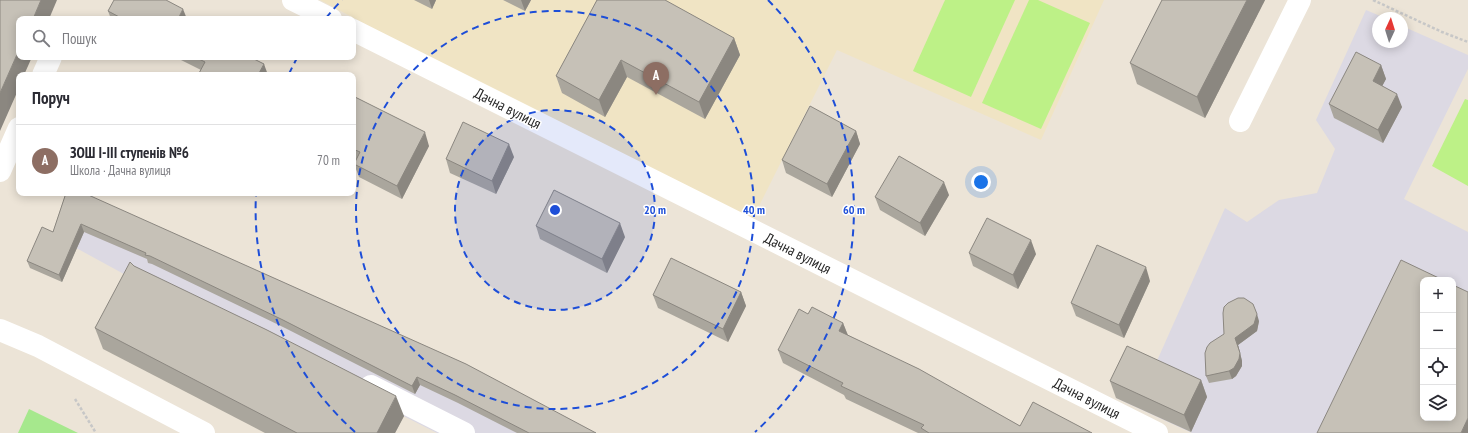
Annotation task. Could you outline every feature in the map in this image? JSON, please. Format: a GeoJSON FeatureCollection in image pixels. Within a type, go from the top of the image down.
{"type":"FeatureCollection","features":[{"type":"Feature","properties":{"kind":"street"},"geometry":{"type":"LineString","coordinates":[[293,0],[325,16]]}},
{"type":"Feature","properties":{"kind":"street"},"geometry":{"type":"LineString","coordinates":[[1240,121],[1300,0]]}},
{"type":"Feature","properties":{"kind":"street","name":"Дачна вулиця"},"geometry":{"type":"LineString","coordinates":[[356,32],[1157,433]]}},
{"type":"Feature","properties":{"kind":"street"},"geometry":{"type":"LineString","coordinates":[[44,72],[50,60]]}},
{"type":"Feature","properties":{"kind":"street"},"geometry":{"type":"LineString","coordinates":[[0,171],[16,135]]}},
{"type":"Feature","properties":{"kind":"street"},"geometry":{"type":"LineString","coordinates":[[0,330],[38,346],[204,433]]}},
{"type":"Feature","properties":{"kind":"street"},"geometry":{"type":"LineString","coordinates":[[351,375],[464,433]]}},
{"type":"Feature","properties":{"kind":"path"},"geometry":{"type":"LineString","coordinates":[[1372,0],[1442,32],[1468,42]]}},
{"type":"Feature","properties":{"kind":"shaded area"},"geometry":{"type":"Polygon","coordinates":[[[320,0],[1104,0],[1041,140],[837,50],[748,228],[356,19],[356,16],[350,16],[320,0]]]}},
{"type":"Feature","properties":{"kind":"shaded area"},"geometry":{"type":"Polygon","coordinates":[[[1366,10],[1372,13],[1372,48],[1408,48],[1408,29],[1468,55],[1468,69],[1404,199],[1468,232],[1468,433],[1192,433],[1116,398],[1152,372],[1225,208],[1247,222],[1279,200],[1317,193],[1335,149],[1316,120],[1366,10]]]}},
{"type":"Feature","properties":{"kind":"shaded area"},"geometry":{"type":"Polygon","coordinates":[[[70,196],[75,196],[584,433],[437,433],[133,279],[56,237],[70,196]]]}},
{"type":"Feature","properties":{"kind":"green space"},"geometry":{"type":"Polygon","coordinates":[[[945,0],[1015,0],[971,97],[913,71],[945,0]]]}},
{"type":"Feature","properties":{"kind":"green space"},"geometry":{"type":"Polygon","coordinates":[[[1029,0],[1038,0],[1090,23],[1041,129],[982,103],[1029,0]]]}},
{"type":"Feature","properties":{"kind":"green space"},"geometry":{"type":"Polygon","coordinates":[[[1465,99],[1468,100],[1468,186],[1432,166],[1465,99]]]}},
{"type":"Feature","properties":{"kind":"green space"},"geometry":{"type":"Polygon","coordinates":[[[29,409],[78,433],[18,433],[29,409]]]}},
{"type":"Feature","properties":{"kind":"building"},"geometry":{"type":"Polygon","coordinates":[[[0,0],[41,0],[34,16],[16,16],[16,57],[0,93],[0,0]]]}},
{"type":"Feature","properties":{"kind":"building"},"geometry":{"type":"Polygon","coordinates":[[[114,0],[166,0],[183,9],[180,16],[117,16],[108,11],[114,0]]]}},
{"type":"Feature","properties":{"kind":"building"},"geometry":{"type":"Polygon","coordinates":[[[597,0],[665,0],[734,38],[699,102],[621,60],[599,100],[556,76],[597,0]]]}},
{"type":"Feature","properties":{"kind":"building"},"geometry":{"type":"Polygon","coordinates":[[[1162,0],[1247,0],[1197,97],[1130,63],[1162,0]]]}},
{"type":"Feature","properties":{"kind":"building"},"geometry":{"type":"Polygon","coordinates":[[[1356,52],[1381,65],[1373,81],[1397,94],[1378,130],[1329,104],[1356,52]]]}},
{"type":"Feature","properties":{"kind":"building"},"geometry":{"type":"Polygon","coordinates":[[[201,60],[256,60],[264,64],[260,72],[200,72],[205,62],[201,60]]]}},
{"type":"Feature","properties":{"kind":"building"},"geometry":{"type":"Polygon","coordinates":[[[356,98],[425,132],[397,186],[356,165],[356,160],[360,152],[356,150],[356,98]]]}},
{"type":"Feature","properties":{"kind":"building"},"geometry":{"type":"Polygon","coordinates":[[[810,106],[856,131],[827,184],[782,160],[810,106]]]}},
{"type":"Feature","properties":{"kind":"building"},"geometry":{"type":"Polygon","coordinates":[[[463,122],[509,144],[492,181],[446,159],[463,122]]]}},
{"type":"Feature","properties":{"kind":"building"},"geometry":{"type":"Polygon","coordinates":[[[899,156],[944,182],[920,223],[875,197],[899,156]]]}},
{"type":"Feature","properties":{"kind":"building"},"geometry":{"type":"Polygon","coordinates":[[[554,190],[620,223],[602,259],[536,226],[554,190]]]}},
{"type":"Feature","properties":{"kind":"building"},"geometry":{"type":"Polygon","coordinates":[[[65,196],[91,196],[466,364],[596,433],[529,433],[417,377],[412,386],[283,320],[150,256],[145,255],[146,253],[81,224],[59,275],[27,261],[42,227],[53,232],[65,196]]]}},
{"type":"Feature","properties":{"kind":"building"},"geometry":{"type":"Polygon","coordinates":[[[987,218],[1031,240],[1013,275],[969,253],[987,218]]]}},
{"type":"Feature","properties":{"kind":"building"},"geometry":{"type":"Polygon","coordinates":[[[1097,245],[1146,267],[1119,325],[1071,303],[1097,245]]]}},
{"type":"Feature","properties":{"kind":"building"},"geometry":{"type":"Polygon","coordinates":[[[671,258],[741,292],[723,329],[653,295],[671,258]]]}},
{"type":"Feature","properties":{"kind":"building"},"geometry":{"type":"Polygon","coordinates":[[[1401,260],[1437,277],[1420,277],[1420,421],[1456,421],[1456,286],[1468,292],[1468,418],[1461,433],[1317,433],[1401,260]]]}},
{"type":"Feature","properties":{"kind":"building"},"geometry":{"type":"Polygon","coordinates":[[[130,262],[134,266],[267,330],[396,396],[377,433],[297,433],[95,328],[130,262]]]}},
{"type":"Feature","properties":{"kind":"building"},"geometry":{"type":"Polygon","coordinates":[[[1238,298],[1244,298],[1253,304],[1257,314],[1254,324],[1235,338],[1240,353],[1239,359],[1234,368],[1229,371],[1206,376],[1205,353],[1207,347],[1210,343],[1224,334],[1224,307],[1228,303],[1238,298]]]}},
{"type":"Feature","properties":{"kind":"building"},"geometry":{"type":"Polygon","coordinates":[[[812,307],[843,323],[839,331],[919,369],[1020,426],[1033,402],[1092,433],[929,433],[921,428],[924,425],[841,386],[843,383],[778,350],[799,309],[808,314],[812,307]]]}},
{"type":"Feature","properties":{"kind":"building"},"geometry":{"type":"Polygon","coordinates":[[[1127,346],[1201,380],[1184,415],[1110,381],[1127,346]]]}},
{"type":"Feature","properties":{"kind":"place","name":"ЗОШ І-ІІІ ступенів №6"},"geometry":{"type":"Point","coordinates":[656,95]}}]}
